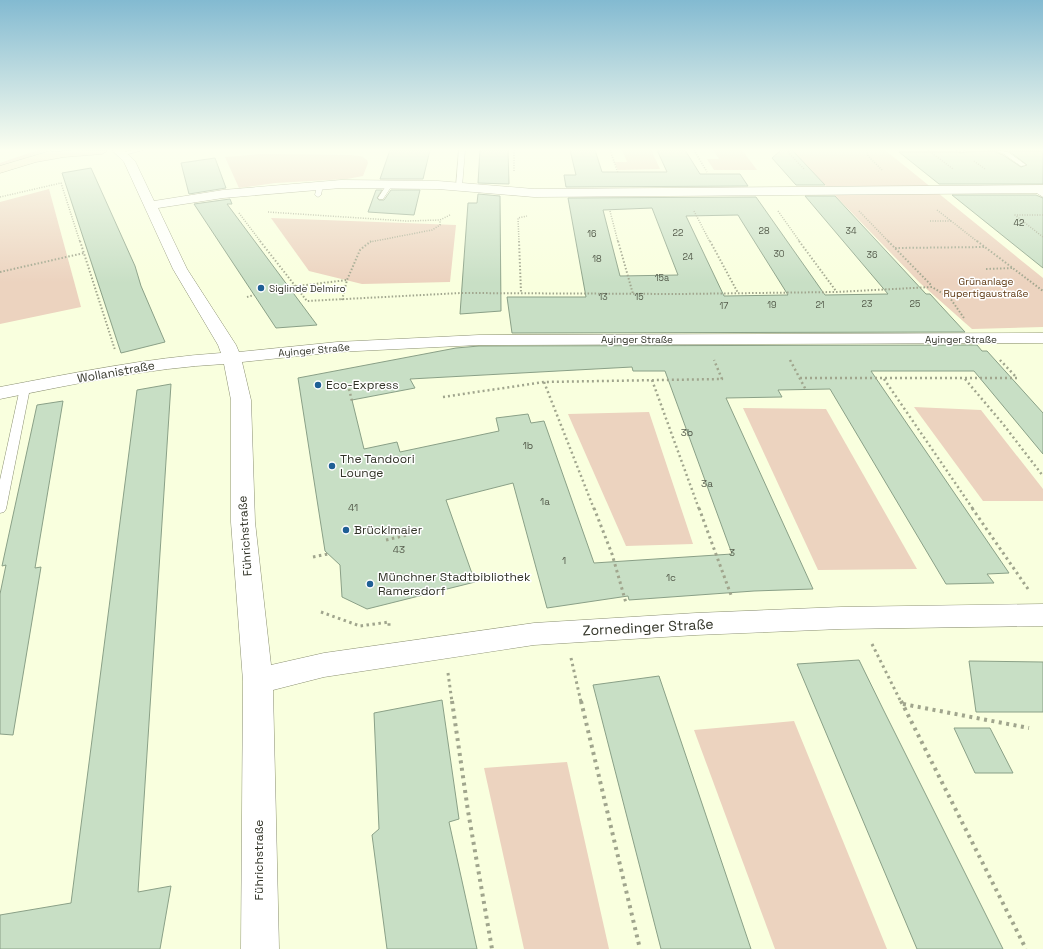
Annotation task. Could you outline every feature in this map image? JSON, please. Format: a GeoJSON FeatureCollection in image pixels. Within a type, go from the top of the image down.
{"type":"FeatureCollection","features":[{"type":"Feature","properties":{"kind":"street","name":"Führichstraße"},"geometry":{"type":"LineString","coordinates":[[145,194],[180,269],[227,345],[232,358],[241,400],[243,522],[258,681],[260,949]]}},
{"type":"Feature","properties":{"kind":"street"},"geometry":{"type":"LineString","coordinates":[[150,204],[221,194]]}},
{"type":"Feature","properties":{"kind":"street","name":"Ayinger Straße"},"geometry":{"type":"LineString","coordinates":[[232,358],[337,347],[479,340],[1043,338]]}},
{"type":"Feature","properties":{"kind":"street","name":"Wollanistraße"},"geometry":{"type":"LineString","coordinates":[[0,393],[117,370],[181,361],[232,358]]}},
{"type":"Feature","properties":{"kind":"street","name":"Zornedinger Straße"},"geometry":{"type":"LineString","coordinates":[[258,681],[324,666],[392,654],[534,634],[741,622],[859,618],[1043,615]]}},
{"type":"Feature","properties":{"kind":"lane"},"geometry":{"type":"LineString","coordinates":[[381,198],[383,194]]}},
{"type":"Feature","properties":{"kind":"lane"},"geometry":{"type":"LineString","coordinates":[[0,509],[25,388]]}},
{"type":"Feature","properties":{"kind":"path"},"geometry":{"type":"LineString","coordinates":[[65,194],[117,354],[117,370]]}},
{"type":"Feature","properties":{"kind":"path"},"geometry":{"type":"LineString","coordinates":[[606,194],[633,294]]}},
{"type":"Feature","properties":{"kind":"path"},"geometry":{"type":"LineString","coordinates":[[686,194],[738,293]]}},
{"type":"Feature","properties":{"kind":"path"},"geometry":{"type":"LineString","coordinates":[[766,194],[836,292]]}},
{"type":"Feature","properties":{"kind":"path"},"geometry":{"type":"LineString","coordinates":[[800,378],[1017,378],[982,339],[950,298],[932,287],[843,194]]}},
{"type":"Feature","properties":{"kind":"path"},"geometry":{"type":"LineString","coordinates":[[913,194],[924,204],[936,209],[1043,291]]}},
{"type":"Feature","properties":{"kind":"path"},"geometry":{"type":"LineString","coordinates":[[245,211],[237,211],[307,301],[461,293],[521,292],[633,294],[836,292],[932,287]]}},
{"type":"Feature","properties":{"kind":"path"},"geometry":{"type":"LineString","coordinates":[[268,212],[406,221],[440,220],[450,215]]}},
{"type":"Feature","properties":{"kind":"path"},"geometry":{"type":"LineString","coordinates":[[1043,215],[1015,216],[1043,237]]}},
{"type":"Feature","properties":{"kind":"path"},"geometry":{"type":"LineString","coordinates":[[521,292],[518,218],[527,216]]}},
{"type":"Feature","properties":{"kind":"path"},"geometry":{"type":"LineString","coordinates":[[342,300],[347,280],[360,250],[372,240],[432,230],[440,226],[440,220]]}},
{"type":"Feature","properties":{"kind":"path"},"geometry":{"type":"LineString","coordinates":[[930,221],[952,221]]}},
{"type":"Feature","properties":{"kind":"path"},"geometry":{"type":"LineString","coordinates":[[895,248],[986,247]]}},
{"type":"Feature","properties":{"kind":"path"},"geometry":{"type":"LineString","coordinates":[[0,272],[84,253]]}},
{"type":"Feature","properties":{"kind":"path"},"geometry":{"type":"LineString","coordinates":[[986,269],[1014,268]]}},
{"type":"Feature","properties":{"kind":"path"},"geometry":{"type":"LineString","coordinates":[[289,287],[347,280]]}},
{"type":"Feature","properties":{"kind":"path"},"geometry":{"type":"LineString","coordinates":[[247,297],[254,295]]}},
{"type":"Feature","properties":{"kind":"path"},"geometry":{"type":"LineString","coordinates":[[443,397],[544,382],[722,379],[705,339]]}},
{"type":"Feature","properties":{"kind":"path"},"geometry":{"type":"LineString","coordinates":[[778,339],[806,390]]}},
{"type":"Feature","properties":{"kind":"path"},"geometry":{"type":"LineString","coordinates":[[884,378],[1030,592]]}},
{"type":"Feature","properties":{"kind":"path"},"geometry":{"type":"LineString","coordinates":[[964,378],[1003,424],[1043,476]]}},
{"type":"Feature","properties":{"kind":"path"},"geometry":{"type":"LineString","coordinates":[[652,380],[741,622]]}},
{"type":"Feature","properties":{"kind":"path"},"geometry":{"type":"LineString","coordinates":[[544,382],[612,554],[633,628]]}},
{"type":"Feature","properties":{"kind":"path"},"geometry":{"type":"LineString","coordinates":[[349,389],[352,400]]}},
{"type":"Feature","properties":{"kind":"path"},"geometry":{"type":"LineString","coordinates":[[386,540],[407,535]]}},
{"type":"Feature","properties":{"kind":"path"},"geometry":{"type":"LineString","coordinates":[[313,558],[328,554]]}},
{"type":"Feature","properties":{"kind":"path"},"geometry":{"type":"LineString","coordinates":[[321,612],[360,626],[389,622],[392,654]]}},
{"type":"Feature","properties":{"kind":"path"},"geometry":{"type":"LineString","coordinates":[[859,618],[1026,949]]}},
{"type":"Feature","properties":{"kind":"path"},"geometry":{"type":"LineString","coordinates":[[565,632],[640,949]]}},
{"type":"Feature","properties":{"kind":"path"},"geometry":{"type":"LineString","coordinates":[[444,647],[468,811],[492,949]]}},
{"type":"Feature","properties":{"kind":"path"},"geometry":{"type":"LineString","coordinates":[[902,704],[1029,728]]}},
{"type":"Feature","properties":{"kind":"green space"},"geometry":{"type":"Polygon","coordinates":[[[29,194],[50,194],[81,307],[0,324],[0,202],[29,194]]]}},
{"type":"Feature","properties":{"kind":"green space","name":"Grünanlage Rupertigaustraße"},"geometry":{"type":"Polygon","coordinates":[[[834,194],[940,194],[1043,278],[1043,327],[972,329],[920,283],[834,194]]]}},
{"type":"Feature","properties":{"kind":"green space"},"geometry":{"type":"Polygon","coordinates":[[[271,218],[456,225],[450,282],[362,284],[309,271],[271,218]]]}},
{"type":"Feature","properties":{"kind":"green space"},"geometry":{"type":"Polygon","coordinates":[[[914,407],[981,410],[1043,489],[1043,501],[983,501],[914,407]]]}},
{"type":"Feature","properties":{"kind":"green space"},"geometry":{"type":"Polygon","coordinates":[[[743,408],[826,409],[917,569],[818,570],[743,408]]]}},
{"type":"Feature","properties":{"kind":"green space"},"geometry":{"type":"Polygon","coordinates":[[[649,412],[693,544],[626,546],[568,414],[649,412]]]}},
{"type":"Feature","properties":{"kind":"green space"},"geometry":{"type":"Polygon","coordinates":[[[794,721],[887,949],[775,949],[694,730],[794,721]]]}},
{"type":"Feature","properties":{"kind":"green space"},"geometry":{"type":"Polygon","coordinates":[[[567,762],[609,949],[524,949],[484,768],[567,762]]]}},
{"type":"Feature","properties":{"kind":"building"},"geometry":{"type":"Polygon","coordinates":[[[69,194],[103,194],[135,266],[141,286],[165,342],[121,353],[69,194]]]}},
{"type":"Feature","properties":{"kind":"building"},"geometry":{"type":"Polygon","coordinates":[[[374,194],[379,194],[377,198],[379,200],[384,200],[388,194],[419,194],[414,215],[368,212],[374,194]]]}},
{"type":"Feature","properties":{"kind":"building"},"geometry":{"type":"Polygon","coordinates":[[[478,194],[500,196],[501,311],[460,314],[468,203],[477,203],[478,194]]]}},
{"type":"Feature","properties":{"kind":"building"},"geometry":{"type":"Polygon","coordinates":[[[952,195],[1036,195],[1043,198],[1043,268],[952,195]]]}},
{"type":"Feature","properties":{"kind":"building"},"geometry":{"type":"Polygon","coordinates":[[[805,196],[835,196],[926,294],[930,294],[965,332],[512,333],[507,297],[586,297],[568,198],[756,197],[825,295],[888,294],[805,196]],[[652,208],[603,210],[620,276],[678,275],[652,208]],[[738,215],[686,216],[724,296],[788,295],[741,220],[738,215]]]}},
{"type":"Feature","properties":{"kind":"building"},"geometry":{"type":"Polygon","coordinates":[[[230,199],[232,204],[227,204],[317,325],[276,328],[194,204],[230,199]]]}},
{"type":"Feature","properties":{"kind":"building"},"geometry":{"type":"Polygon","coordinates":[[[977,345],[982,351],[987,351],[1043,413],[1043,454],[974,371],[871,371],[1009,573],[987,574],[994,583],[946,584],[830,389],[778,390],[782,397],[726,398],[813,589],[754,591],[629,600],[628,596],[547,608],[513,483],[446,500],[475,582],[367,609],[342,597],[340,565],[325,551],[298,378],[456,348],[479,346],[977,345]],[[632,367],[410,379],[415,388],[352,400],[364,449],[397,442],[400,452],[499,431],[496,418],[528,414],[531,423],[544,421],[594,563],[732,554],[665,371],[633,371],[632,367]]]}},
{"type":"Feature","properties":{"kind":"building"},"geometry":{"type":"Polygon","coordinates":[[[171,384],[138,892],[171,886],[160,949],[0,949],[0,915],[71,903],[137,390],[171,384]]]}},
{"type":"Feature","properties":{"kind":"building"},"geometry":{"type":"Polygon","coordinates":[[[63,401],[35,568],[41,567],[13,735],[0,734],[0,594],[6,565],[2,566],[37,405],[63,401]]]}},
{"type":"Feature","properties":{"kind":"building"},"geometry":{"type":"Polygon","coordinates":[[[859,660],[1003,949],[917,949],[797,664],[859,660]]]}},
{"type":"Feature","properties":{"kind":"building"},"geometry":{"type":"Polygon","coordinates":[[[969,661],[1043,662],[1043,712],[976,712],[969,661]]]}},
{"type":"Feature","properties":{"kind":"building"},"geometry":{"type":"Polygon","coordinates":[[[659,676],[751,949],[661,949],[593,685],[659,676]]]}},
{"type":"Feature","properties":{"kind":"building"},"geometry":{"type":"Polygon","coordinates":[[[442,700],[459,819],[449,822],[477,949],[387,949],[372,835],[379,829],[374,713],[442,700]]]}},
{"type":"Feature","properties":{"kind":"building"},"geometry":{"type":"Polygon","coordinates":[[[954,728],[990,728],[1013,773],[975,773],[954,728]]]}},
{"type":"Feature","properties":{"kind":"place","name":"Siglinde Delmiro"},"geometry":{"type":"Point","coordinates":[261,288]}},
{"type":"Feature","properties":{"kind":"place","name":"Eco-Express"},"geometry":{"type":"Point","coordinates":[318,385]}},
{"type":"Feature","properties":{"kind":"place","name":"The Tandoori Lounge"},"geometry":{"type":"Point","coordinates":[332,466]}},
{"type":"Feature","properties":{"kind":"place","name":"Brücklmaier"},"geometry":{"type":"Point","coordinates":[346,530]}},
{"type":"Feature","properties":{"kind":"place","name":"Münchner Stadtbibliothek Ramersdorf"},"geometry":{"type":"Point","coordinates":[370,584]}}]}
